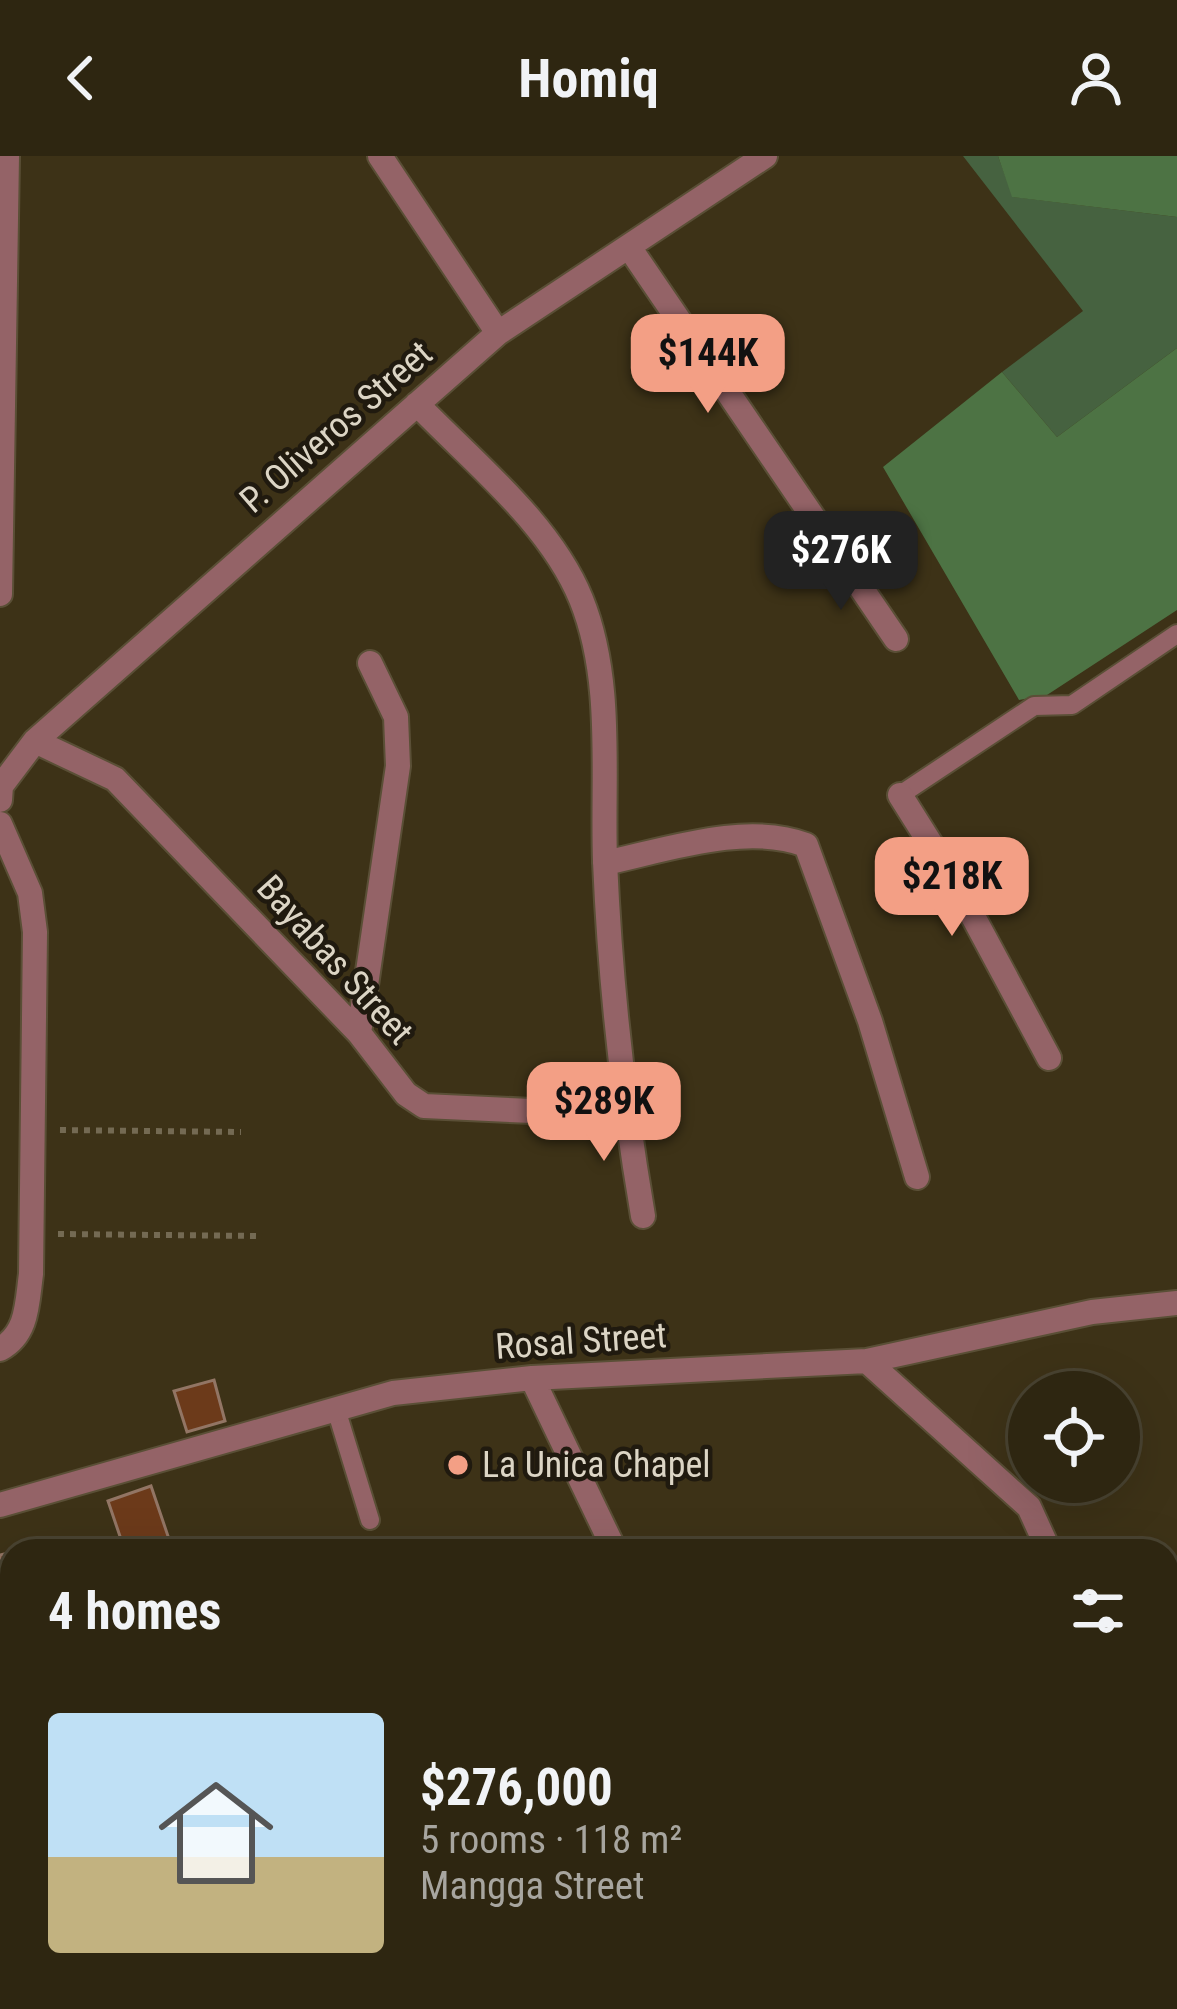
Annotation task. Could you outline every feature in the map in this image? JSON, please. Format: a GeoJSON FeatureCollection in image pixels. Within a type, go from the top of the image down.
{"type":"FeatureCollection","features":[{"type":"Feature","properties":{"kind":"street"},"geometry":{"type":"LineString","coordinates":[[0,594],[7,156]]}},
{"type":"Feature","properties":{"kind":"street"},"geometry":{"type":"LineString","coordinates":[[380,156],[498,333]]}},
{"type":"Feature","properties":{"kind":"street","name":"P. Oliveros Street"},"geometry":{"type":"LineString","coordinates":[[0,800],[1,786],[35,741],[498,333],[764,156]]}},
{"type":"Feature","properties":{"kind":"street"},"geometry":{"type":"LineString","coordinates":[[629,248],[896,639]]}},
{"type":"Feature","properties":{"kind":"street"},"geometry":{"type":"LineString","coordinates":[[417,404],[528,520],[579,594],[595,639],[605,863],[626,1104],[643,1216]]}},
{"type":"Feature","properties":{"kind":"street"},"geometry":{"type":"LineString","coordinates":[[359,1033],[398,766],[395,717],[370,663]]}},
{"type":"Feature","properties":{"kind":"street","name":"Bayabas Street"},"geometry":{"type":"LineString","coordinates":[[35,741],[116,778],[359,1033],[406,1094],[424,1106],[532,1111],[626,1104]]}},
{"type":"Feature","properties":{"kind":"street"},"geometry":{"type":"LineString","coordinates":[[900,795],[954,881],[1049,1058]]}},
{"type":"Feature","properties":{"kind":"street"},"geometry":{"type":"LineString","coordinates":[[0,824],[30,892],[35,932],[31,1234],[24,1322],[18,1337],[0,1349]]}},
{"type":"Feature","properties":{"kind":"street"},"geometry":{"type":"LineString","coordinates":[[605,863],[704,842],[764,838],[806,845],[870,1021],[917,1177]]}},
{"type":"Feature","properties":{"kind":"street","name":"Rosal Street"},"geometry":{"type":"LineString","coordinates":[[0,1505],[393,1393],[532,1378],[867,1361],[1092,1312],[1177,1303]]}},
{"type":"Feature","properties":{"kind":"street"},"geometry":{"type":"LineString","coordinates":[[867,1361],[1029,1507],[1044,1539]]}},
{"type":"Feature","properties":{"kind":"street"},"geometry":{"type":"LineString","coordinates":[[532,1378],[609,1539]]}},
{"type":"Feature","properties":{"kind":"lane"},"geometry":{"type":"LineString","coordinates":[[900,795],[1034,706],[1072,705],[1177,634]]}},
{"type":"Feature","properties":{"kind":"lane"},"geometry":{"type":"LineString","coordinates":[[336,1409],[370,1520]]}},
{"type":"Feature","properties":{"kind":"path"},"geometry":{"type":"LineString","coordinates":[[32,1130],[242,1132]]}},
{"type":"Feature","properties":{"kind":"path"},"geometry":{"type":"LineString","coordinates":[[31,1234],[262,1236]]}},
{"type":"Feature","properties":{"kind":"green space"},"geometry":{"type":"Polygon","coordinates":[[[963,156],[998,156],[1013,197],[1177,217],[1177,348],[1057,437],[1002,372],[1083,311],[963,156]]]}},
{"type":"Feature","properties":{"kind":"green space"},"geometry":{"type":"Polygon","coordinates":[[[998,156],[1177,156],[1177,217],[1012,197],[998,156]]]}},
{"type":"Feature","properties":{"kind":"green space"},"geometry":{"type":"Polygon","coordinates":[[[1177,348],[1177,610],[1047,695],[1019,700],[883,467],[1002,372],[1057,437],[1177,348]]]}},
{"type":"Feature","properties":{"kind":"building"},"geometry":{"type":"Polygon","coordinates":[[[214,1380],[225,1421],[187,1432],[174,1391],[214,1380]]]}},
{"type":"Feature","properties":{"kind":"building"},"geometry":{"type":"Polygon","coordinates":[[[151,1486],[169,1539],[121,1539],[108,1501],[151,1486]]]}},
{"type":"Feature","properties":{"kind":"place","name":"La Unica Chapel"},"geometry":{"type":"Point","coordinates":[458,1465]}}]}
